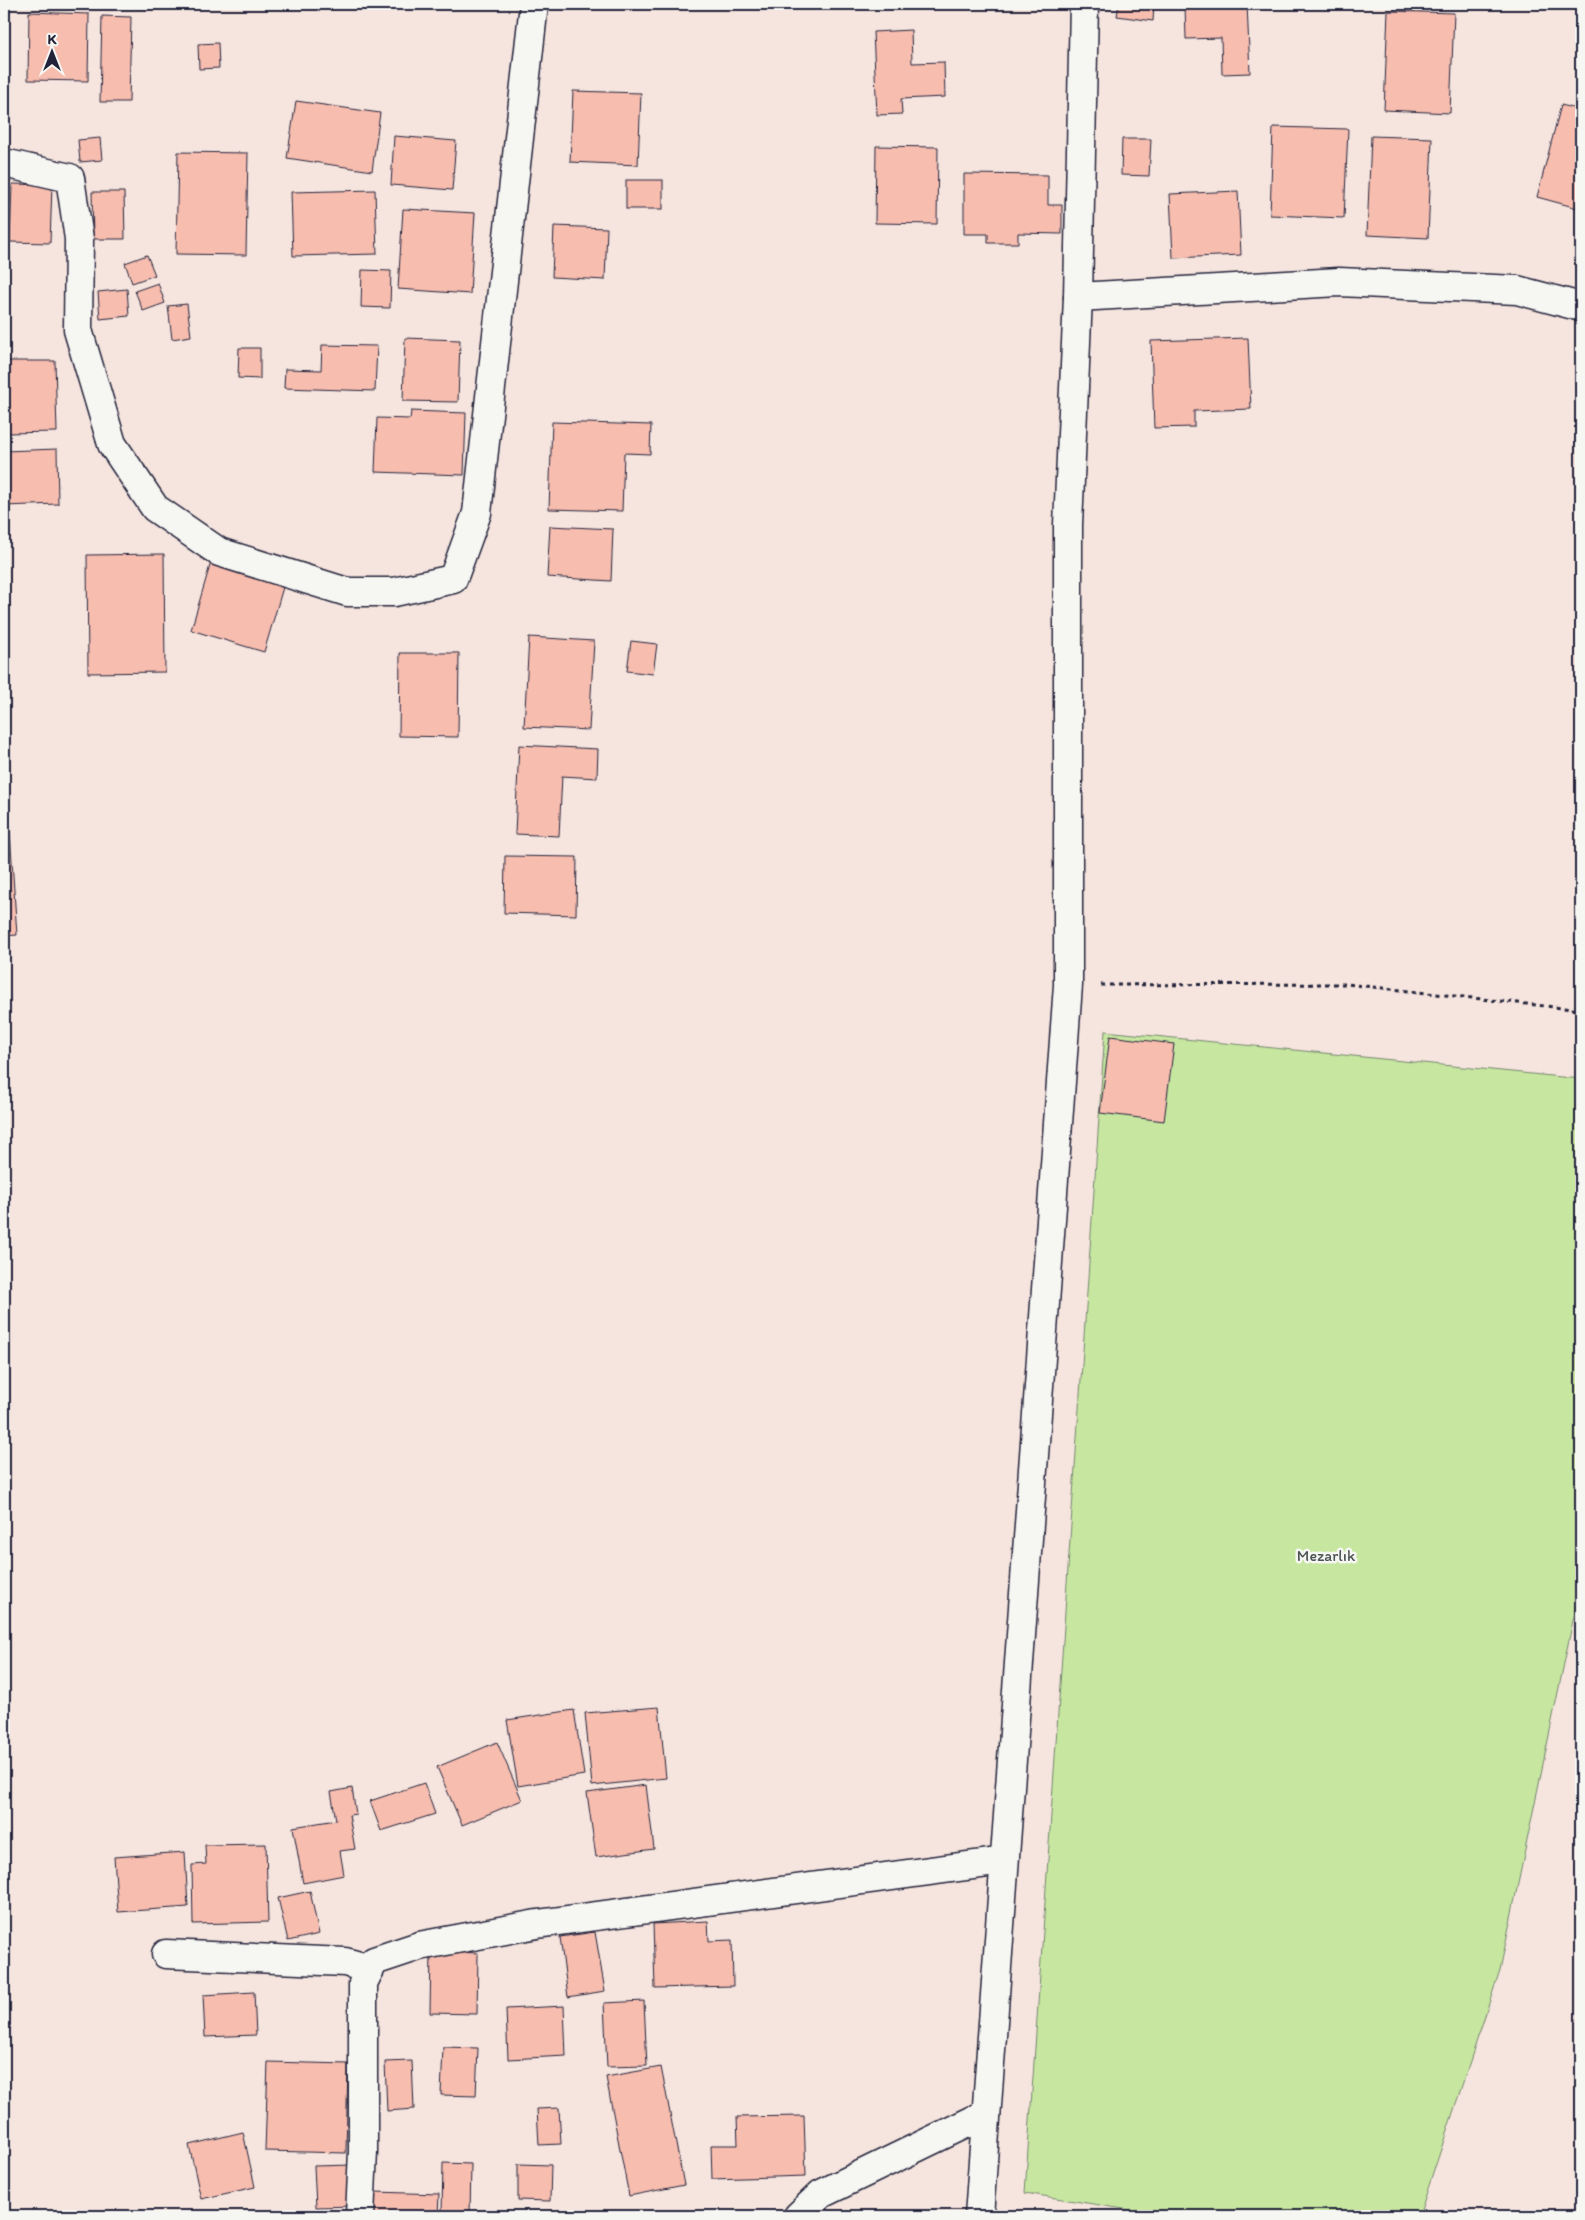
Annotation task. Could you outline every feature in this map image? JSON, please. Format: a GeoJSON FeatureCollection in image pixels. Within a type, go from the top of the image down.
{"type":"FeatureCollection","features":[{"type":"Feature","properties":{"kind":"street"},"geometry":{"type":"LineString","coordinates":[[4,163],[70,178],[78,240],[78,330],[112,444],[155,508],[219,552],[347,592],[394,592],[453,579],[477,512],[534,4]]}},
{"type":"Feature","properties":{"kind":"street"},"geometry":{"type":"LineString","coordinates":[[979,2216],[1068,985],[1068,525],[1078,297],[1084,4]]}},
{"type":"Feature","properties":{"kind":"street"},"geometry":{"type":"LineString","coordinates":[[1078,297],[1338,282],[1516,290],[1581,307]]}},
{"type":"Feature","properties":{"kind":"street"},"geometry":{"type":"LineString","coordinates":[[360,2216],[363,2151],[363,1983],[374,1961],[419,1946],[537,1924],[1004,1861]]}},
{"type":"Feature","properties":{"kind":"street"},"geometry":{"type":"LineString","coordinates":[[166,1954],[345,1962],[370,1969]]}},
{"type":"Feature","properties":{"kind":"street"},"geometry":{"type":"LineString","coordinates":[[798,2216],[821,2194],[986,2114]]}},
{"type":"Feature","properties":{"kind":"path"},"geometry":{"type":"LineString","coordinates":[[1068,985],[1346,984],[1581,1010]]}},
{"type":"Feature","properties":{"kind":"green space","name":"Mezarlık"},"geometry":{"type":"Polygon","coordinates":[[[1105,1031],[1581,1079],[1581,1582],[1500,1970],[1419,2216],[1167,2216],[1025,2193],[1105,1031]]]}},
{"type":"Feature","properties":{"kind":"building"},"geometry":{"type":"Polygon","coordinates":[[[1119,4],[1154,4],[1153,21],[1117,16],[1119,4]]]}},
{"type":"Feature","properties":{"kind":"building"},"geometry":{"type":"Polygon","coordinates":[[[1247,4],[1250,73],[1222,74],[1221,38],[1186,39],[1185,7],[1247,4]]]}},
{"type":"Feature","properties":{"kind":"building"},"geometry":{"type":"Polygon","coordinates":[[[1388,11],[1454,13],[1450,113],[1384,110],[1388,11]]]}},
{"type":"Feature","properties":{"kind":"building"},"geometry":{"type":"Polygon","coordinates":[[[29,12],[89,14],[88,81],[28,80],[29,12]]]}},
{"type":"Feature","properties":{"kind":"building"},"geometry":{"type":"Polygon","coordinates":[[[102,16],[131,17],[129,102],[100,102],[102,16]]]}},
{"type":"Feature","properties":{"kind":"building"},"geometry":{"type":"Polygon","coordinates":[[[911,30],[912,63],[944,62],[945,97],[901,99],[902,114],[877,115],[873,32],[911,30]]]}},
{"type":"Feature","properties":{"kind":"building"},"geometry":{"type":"Polygon","coordinates":[[[218,43],[219,68],[199,69],[198,44],[218,43]]]}},
{"type":"Feature","properties":{"kind":"building"},"geometry":{"type":"Polygon","coordinates":[[[573,91],[641,93],[638,165],[570,162],[573,91]]]}},
{"type":"Feature","properties":{"kind":"building"},"geometry":{"type":"Polygon","coordinates":[[[296,101],[380,113],[372,171],[287,158],[296,101]]]}},
{"type":"Feature","properties":{"kind":"building"},"geometry":{"type":"Polygon","coordinates":[[[1561,105],[1581,110],[1581,209],[1537,197],[1561,105]]]}},
{"type":"Feature","properties":{"kind":"building"},"geometry":{"type":"Polygon","coordinates":[[[1273,127],[1348,129],[1344,218],[1270,215],[1273,127]]]}},
{"type":"Feature","properties":{"kind":"building"},"geometry":{"type":"Polygon","coordinates":[[[394,136],[456,141],[452,190],[391,185],[394,136]]]}},
{"type":"Feature","properties":{"kind":"building"},"geometry":{"type":"Polygon","coordinates":[[[1371,136],[1432,138],[1428,238],[1367,235],[1371,136]]]}},
{"type":"Feature","properties":{"kind":"building"},"geometry":{"type":"Polygon","coordinates":[[[100,138],[102,160],[80,162],[78,140],[100,138]]]}},
{"type":"Feature","properties":{"kind":"building"},"geometry":{"type":"Polygon","coordinates":[[[1122,139],[1151,139],[1149,176],[1121,175],[1122,139]]]}},
{"type":"Feature","properties":{"kind":"building"},"geometry":{"type":"Polygon","coordinates":[[[876,146],[938,147],[937,224],[875,223],[876,146]]]}},
{"type":"Feature","properties":{"kind":"building"},"geometry":{"type":"Polygon","coordinates":[[[178,152],[248,153],[246,255],[176,254],[178,152]]]}},
{"type":"Feature","properties":{"kind":"building"},"geometry":{"type":"Polygon","coordinates":[[[964,174],[1048,175],[1048,205],[1062,205],[1062,234],[1018,233],[1018,243],[988,243],[988,234],[964,234],[964,174]]]}},
{"type":"Feature","properties":{"kind":"building"},"geometry":{"type":"Polygon","coordinates":[[[626,180],[663,180],[663,209],[626,209],[626,180]]]}},
{"type":"Feature","properties":{"kind":"building"},"geometry":{"type":"Polygon","coordinates":[[[12,184],[52,185],[50,243],[10,242],[12,184]]]}},
{"type":"Feature","properties":{"kind":"building"},"geometry":{"type":"Polygon","coordinates":[[[375,190],[377,254],[293,256],[291,192],[375,190]]]}},
{"type":"Feature","properties":{"kind":"building"},"geometry":{"type":"Polygon","coordinates":[[[1238,191],[1241,255],[1173,258],[1170,194],[1238,191]]]}},
{"type":"Feature","properties":{"kind":"building"},"geometry":{"type":"Polygon","coordinates":[[[92,192],[124,192],[125,239],[93,239],[92,192]]]}},
{"type":"Feature","properties":{"kind":"building"},"geometry":{"type":"Polygon","coordinates":[[[403,209],[475,213],[470,294],[398,289],[403,209]]]}},
{"type":"Feature","properties":{"kind":"building"},"geometry":{"type":"Polygon","coordinates":[[[554,226],[607,228],[605,280],[552,277],[554,226]]]}},
{"type":"Feature","properties":{"kind":"building"},"geometry":{"type":"Polygon","coordinates":[[[147,255],[155,275],[132,283],[125,263],[147,255]]]}},
{"type":"Feature","properties":{"kind":"building"},"geometry":{"type":"Polygon","coordinates":[[[362,270],[391,271],[390,308],[361,307],[362,270]]]}},
{"type":"Feature","properties":{"kind":"building"},"geometry":{"type":"Polygon","coordinates":[[[158,283],[165,303],[143,311],[135,291],[158,283]]]}},
{"type":"Feature","properties":{"kind":"building"},"geometry":{"type":"Polygon","coordinates":[[[127,289],[129,316],[100,319],[98,292],[127,289]]]}},
{"type":"Feature","properties":{"kind":"building"},"geometry":{"type":"Polygon","coordinates":[[[187,304],[191,336],[172,339],[168,306],[187,304]]]}},
{"type":"Feature","properties":{"kind":"building"},"geometry":{"type":"Polygon","coordinates":[[[405,338],[460,340],[458,402],[403,401],[405,338]]]}},
{"type":"Feature","properties":{"kind":"building"},"geometry":{"type":"Polygon","coordinates":[[[1248,338],[1251,409],[1194,411],[1194,427],[1154,428],[1151,341],[1248,338]]]}},
{"type":"Feature","properties":{"kind":"building"},"geometry":{"type":"Polygon","coordinates":[[[322,345],[377,346],[375,391],[284,388],[285,369],[321,370],[322,345]]]}},
{"type":"Feature","properties":{"kind":"building"},"geometry":{"type":"Polygon","coordinates":[[[239,348],[260,348],[260,379],[238,378],[239,348]]]}},
{"type":"Feature","properties":{"kind":"building"},"geometry":{"type":"Polygon","coordinates":[[[4,361],[55,361],[57,432],[4,433],[4,361]]]}},
{"type":"Feature","properties":{"kind":"building"},"geometry":{"type":"Polygon","coordinates":[[[411,411],[466,413],[464,475],[375,472],[377,418],[410,419],[411,411]]]}},
{"type":"Feature","properties":{"kind":"building"},"geometry":{"type":"Polygon","coordinates":[[[552,422],[651,425],[650,454],[624,453],[622,511],[549,509],[552,422]]]}},
{"type":"Feature","properties":{"kind":"building"},"geometry":{"type":"Polygon","coordinates":[[[57,449],[58,504],[4,506],[4,451],[57,449]]]}},
{"type":"Feature","properties":{"kind":"building"},"geometry":{"type":"Polygon","coordinates":[[[550,526],[613,529],[611,581],[547,577],[550,526]]]}},
{"type":"Feature","properties":{"kind":"building"},"geometry":{"type":"Polygon","coordinates":[[[164,554],[165,672],[88,673],[87,555],[164,554]]]}},
{"type":"Feature","properties":{"kind":"building"},"geometry":{"type":"Polygon","coordinates":[[[211,562],[284,584],[264,652],[191,630],[211,562]]]}},
{"type":"Feature","properties":{"kind":"building"},"geometry":{"type":"Polygon","coordinates":[[[529,637],[594,641],[589,730],[524,727],[529,637]]]}},
{"type":"Feature","properties":{"kind":"building"},"geometry":{"type":"Polygon","coordinates":[[[631,641],[657,644],[653,674],[627,671],[631,641]]]}},
{"type":"Feature","properties":{"kind":"building"},"geometry":{"type":"Polygon","coordinates":[[[400,653],[459,653],[458,737],[399,736],[400,653]]]}},
{"type":"Feature","properties":{"kind":"building"},"geometry":{"type":"Polygon","coordinates":[[[519,745],[598,749],[597,778],[562,776],[559,836],[515,834],[519,745]]]}},
{"type":"Feature","properties":{"kind":"building"},"geometry":{"type":"Polygon","coordinates":[[[4,794],[8,794],[8,823],[4,823],[4,794]]]}},
{"type":"Feature","properties":{"kind":"building"},"geometry":{"type":"Polygon","coordinates":[[[10,831],[17,935],[4,936],[4,832],[10,831]]]}},
{"type":"Feature","properties":{"kind":"building"},"geometry":{"type":"Polygon","coordinates":[[[505,856],[577,857],[576,915],[504,913],[505,856]]]}},
{"type":"Feature","properties":{"kind":"building"},"geometry":{"type":"Polygon","coordinates":[[[1110,1036],[1174,1044],[1164,1121],[1100,1113],[1110,1036]]]}},
{"type":"Feature","properties":{"kind":"building"},"geometry":{"type":"Polygon","coordinates":[[[659,1707],[666,1778],[592,1786],[585,1713],[659,1707]]]}},
{"type":"Feature","properties":{"kind":"building"},"geometry":{"type":"Polygon","coordinates":[[[574,1710],[584,1775],[518,1786],[507,1720],[574,1710]]]}},
{"type":"Feature","properties":{"kind":"building"},"geometry":{"type":"Polygon","coordinates":[[[497,1742],[522,1800],[462,1825],[437,1767],[497,1742]]]}},
{"type":"Feature","properties":{"kind":"building"},"geometry":{"type":"Polygon","coordinates":[[[424,1783],[435,1814],[381,1831],[370,1801],[424,1783]]]}},
{"type":"Feature","properties":{"kind":"building"},"geometry":{"type":"Polygon","coordinates":[[[646,1785],[654,1849],[596,1857],[587,1793],[646,1785]]]}},
{"type":"Feature","properties":{"kind":"building"},"geometry":{"type":"Polygon","coordinates":[[[352,1788],[356,1814],[349,1815],[355,1849],[340,1851],[344,1875],[303,1883],[293,1827],[336,1820],[331,1792],[352,1788]]]}},
{"type":"Feature","properties":{"kind":"building"},"geometry":{"type":"Polygon","coordinates":[[[266,1844],[268,1922],[193,1924],[192,1865],[206,1864],[205,1845],[266,1844]]]}},
{"type":"Feature","properties":{"kind":"building"},"geometry":{"type":"Polygon","coordinates":[[[185,1852],[188,1907],[118,1912],[114,1857],[185,1852]]]}},
{"type":"Feature","properties":{"kind":"building"},"geometry":{"type":"Polygon","coordinates":[[[310,1891],[319,1934],[288,1941],[278,1898],[310,1891]]]}},
{"type":"Feature","properties":{"kind":"building"},"geometry":{"type":"Polygon","coordinates":[[[708,1921],[709,1941],[732,1940],[733,1986],[655,1988],[653,1924],[708,1921]]]}},
{"type":"Feature","properties":{"kind":"building"},"geometry":{"type":"Polygon","coordinates":[[[595,1932],[605,1991],[568,1997],[560,1937],[595,1932]]]}},
{"type":"Feature","properties":{"kind":"building"},"geometry":{"type":"Polygon","coordinates":[[[431,1951],[478,1953],[477,2014],[430,2013],[431,1951]]]}},
{"type":"Feature","properties":{"kind":"building"},"geometry":{"type":"Polygon","coordinates":[[[254,1992],[256,2035],[205,2037],[203,1995],[254,1992]]]}},
{"type":"Feature","properties":{"kind":"building"},"geometry":{"type":"Polygon","coordinates":[[[644,2001],[647,2066],[607,2067],[604,2003],[644,2001]]]}},
{"type":"Feature","properties":{"kind":"building"},"geometry":{"type":"Polygon","coordinates":[[[564,2006],[566,2056],[508,2059],[506,2009],[564,2006]]]}},
{"type":"Feature","properties":{"kind":"building"},"geometry":{"type":"Polygon","coordinates":[[[443,2047],[478,2048],[476,2096],[441,2095],[443,2047]]]}},
{"type":"Feature","properties":{"kind":"building"},"geometry":{"type":"Polygon","coordinates":[[[412,2061],[414,2109],[387,2111],[385,2062],[412,2061]]]}},
{"type":"Feature","properties":{"kind":"building"},"geometry":{"type":"Polygon","coordinates":[[[268,2062],[348,2064],[346,2153],[265,2151],[268,2062]]]}},
{"type":"Feature","properties":{"kind":"building"},"geometry":{"type":"Polygon","coordinates":[[[661,2067],[684,2185],[629,2196],[606,2077],[661,2067]]]}},
{"type":"Feature","properties":{"kind":"building"},"geometry":{"type":"Polygon","coordinates":[[[559,2108],[561,2144],[539,2145],[537,2109],[559,2108]]]}},
{"type":"Feature","properties":{"kind":"building"},"geometry":{"type":"Polygon","coordinates":[[[804,2116],[806,2176],[712,2179],[711,2145],[738,2145],[737,2117],[804,2116]]]}},
{"type":"Feature","properties":{"kind":"building"},"geometry":{"type":"Polygon","coordinates":[[[243,2132],[255,2187],[201,2199],[189,2145],[243,2132]]]}},
{"type":"Feature","properties":{"kind":"building"},"geometry":{"type":"Polygon","coordinates":[[[443,2163],[471,2164],[470,2214],[442,2213],[443,2163]]]}},
{"type":"Feature","properties":{"kind":"building"},"geometry":{"type":"Polygon","coordinates":[[[518,2164],[551,2165],[550,2201],[518,2200],[518,2164]]]}},
{"type":"Feature","properties":{"kind":"building"},"geometry":{"type":"Polygon","coordinates":[[[353,2165],[355,2206],[316,2207],[314,2166],[353,2165]]]}},
{"type":"Feature","properties":{"kind":"building"},"geometry":{"type":"Polygon","coordinates":[[[375,2192],[439,2194],[438,2216],[374,2216],[375,2192]]]}},
{"type":"Feature","properties":{"kind":"building"},"geometry":{"type":"Polygon","coordinates":[[[272,2210],[304,2211],[303,2216],[272,2216],[272,2210]]]}}]}
